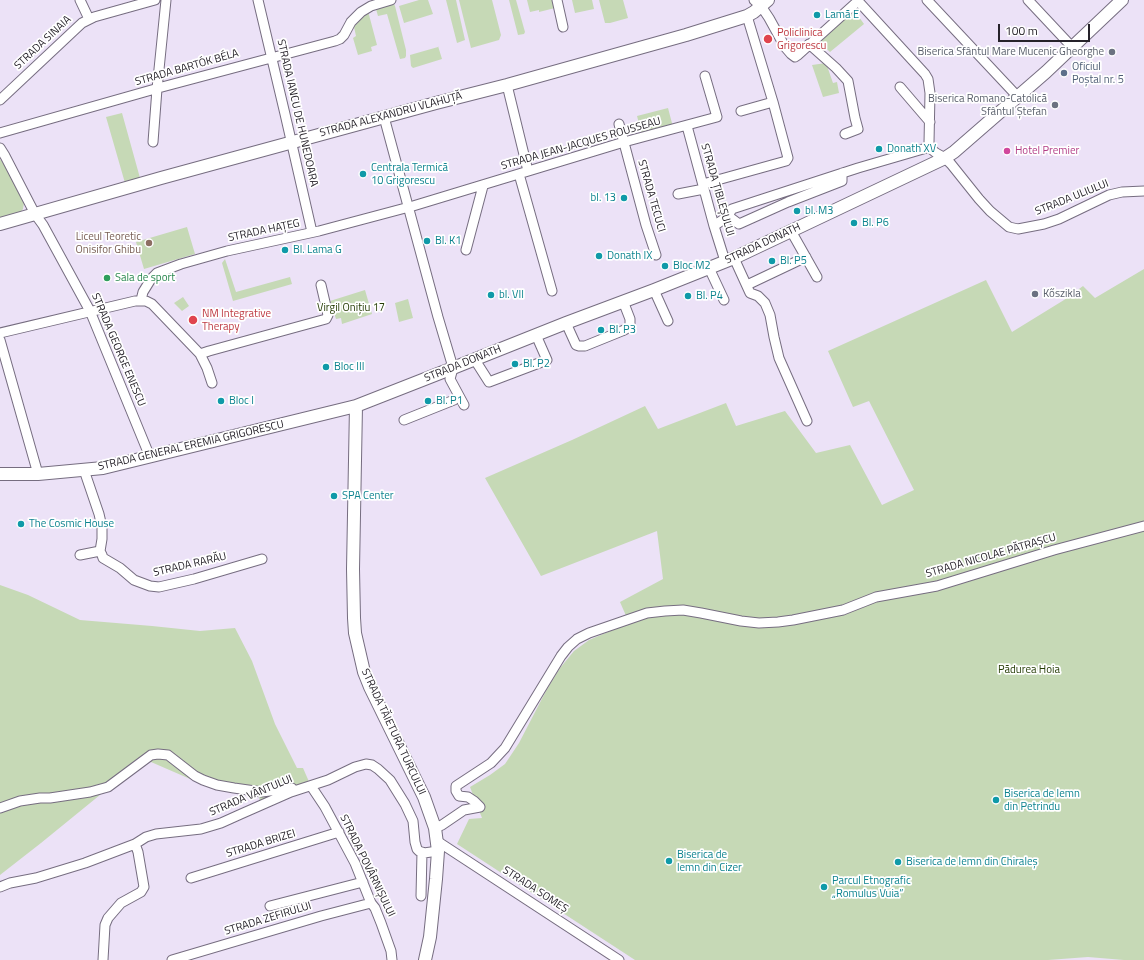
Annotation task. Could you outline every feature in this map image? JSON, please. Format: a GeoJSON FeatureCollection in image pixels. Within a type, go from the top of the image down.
{"type":"FeatureCollection","features":[{"type":"Feature","properties":{"kind":"main road","name":"STRADA DONATH"},"geometry":{"type":"LineString","coordinates":[[356,406],[729,260],[944,158],[954,152],[1018,97],[1073,48],[1122,0]]}},
{"type":"Feature","properties":{"kind":"main road","name":"STRADA ALEXANDRU VLAHUȚĂ"},"geometry":{"type":"LineString","coordinates":[[0,224],[145,182],[507,85],[679,37],[747,16],[761,2]]}},
{"type":"Feature","properties":{"kind":"main road","name":"STRADA GENERAL EREMIA GRIGORESCU"},"geometry":{"type":"LineString","coordinates":[[0,474],[38,474],[108,467],[356,406]]}},
{"type":"Feature","properties":{"kind":"main road","name":"STRADA TĂIETURA TURCULUI"},"geometry":{"type":"LineString","coordinates":[[356,406],[353,590],[356,641],[364,672],[370,687],[424,797],[435,828],[437,846],[436,879],[430,937],[425,960]]}},
{"type":"Feature","properties":{"kind":"street"},"geometry":{"type":"LineString","coordinates":[[80,0],[89,19]]}},
{"type":"Feature","properties":{"kind":"street","name":"STRADA SINAIA"},"geometry":{"type":"LineString","coordinates":[[0,100],[78,27],[89,19],[155,0]]}},
{"type":"Feature","properties":{"kind":"street"},"geometry":{"type":"LineString","coordinates":[[153,142],[166,0]]}},
{"type":"Feature","properties":{"kind":"street","name":"STRADA IANCU DE HUNEDOARA"},"geometry":{"type":"LineString","coordinates":[[258,0],[312,232]]}},
{"type":"Feature","properties":{"kind":"street"},"geometry":{"type":"LineString","coordinates":[[365,4],[377,4],[391,0]]}},
{"type":"Feature","properties":{"kind":"street"},"geometry":{"type":"LineString","coordinates":[[557,0],[563,27]]}},
{"type":"Feature","properties":{"kind":"street"},"geometry":{"type":"LineString","coordinates":[[927,0],[1018,97]]}},
{"type":"Feature","properties":{"kind":"street"},"geometry":{"type":"LineString","coordinates":[[1028,0],[1073,48]]}},
{"type":"Feature","properties":{"kind":"street"},"geometry":{"type":"LineString","coordinates":[[714,226],[728,216],[732,209],[842,173],[930,147],[930,93],[928,79],[858,1],[798,55],[795,56],[785,47],[761,2]]}},
{"type":"Feature","properties":{"kind":"street","name":"STRADA BARTÓK BÉLA"},"geometry":{"type":"LineString","coordinates":[[0,133],[340,39],[365,4]]}},
{"type":"Feature","properties":{"kind":"street"},"geometry":{"type":"LineString","coordinates":[[678,194],[786,161],[788,158],[747,16]]}},
{"type":"Feature","properties":{"kind":"street"},"geometry":{"type":"LineString","coordinates":[[809,44],[848,81],[854,118],[858,129],[845,134]]}},
{"type":"Feature","properties":{"kind":"street","name":"STRADA JEAN-JACQUES ROUSSEAU"},"geometry":{"type":"LineString","coordinates":[[484,186],[624,142],[717,117],[705,76]]}},
{"type":"Feature","properties":{"kind":"street"},"geometry":{"type":"LineString","coordinates":[[507,85],[528,172]]}},
{"type":"Feature","properties":{"kind":"street"},"geometry":{"type":"LineString","coordinates":[[900,87],[930,122]]}},
{"type":"Feature","properties":{"kind":"street"},"geometry":{"type":"LineString","coordinates":[[741,111],[773,102]]}},
{"type":"Feature","properties":{"kind":"street"},"geometry":{"type":"LineString","coordinates":[[384,117],[453,368],[450,379],[464,405]]}},
{"type":"Feature","properties":{"kind":"street"},"geometry":{"type":"LineString","coordinates":[[619,124],[624,142]]}},
{"type":"Feature","properties":{"kind":"street","name":"STRADA ȚIBLEȘULUI"},"geometry":{"type":"LineString","coordinates":[[687,126],[714,226],[729,260],[747,285],[750,293],[758,296],[765,303],[770,315],[779,358],[807,421]]}},
{"type":"Feature","properties":{"kind":"street","name":"STRADA TECUCI"},"geometry":{"type":"LineString","coordinates":[[624,142],[646,225],[656,255]]}},
{"type":"Feature","properties":{"kind":"street","name":"STRADA ULIULUI"},"geometry":{"type":"LineString","coordinates":[[930,147],[934,152],[951,164],[990,211],[1004,224],[1014,229],[1031,227],[1059,219],[1109,195],[1144,191]]}},
{"type":"Feature","properties":{"kind":"street","name":"STRADA GEORGE ENESCU"},"geometry":{"type":"LineString","coordinates":[[0,148],[90,312],[150,457]]}},
{"type":"Feature","properties":{"kind":"street"},"geometry":{"type":"LineString","coordinates":[[728,216],[739,224],[788,202],[842,181],[842,173]]}},
{"type":"Feature","properties":{"kind":"street"},"geometry":{"type":"LineString","coordinates":[[519,174],[552,291]]}},
{"type":"Feature","properties":{"kind":"street"},"geometry":{"type":"LineString","coordinates":[[466,250],[484,186]]}},
{"type":"Feature","properties":{"kind":"street","name":"STRADA HAȚEG"},"geometry":{"type":"LineString","coordinates":[[141,300],[143,292],[151,279],[157,273],[164,270],[227,251],[312,232],[484,186]]}},
{"type":"Feature","properties":{"kind":"street"},"geometry":{"type":"LineString","coordinates":[[791,231],[817,277]]}},
{"type":"Feature","properties":{"kind":"street"},"geometry":{"type":"LineString","coordinates":[[747,285],[806,257]]}},
{"type":"Feature","properties":{"kind":"street"},"geometry":{"type":"LineString","coordinates":[[709,268],[724,300]]}},
{"type":"Feature","properties":{"kind":"street"},"geometry":{"type":"LineString","coordinates":[[200,354],[326,319],[328,315],[321,285]]}},
{"type":"Feature","properties":{"kind":"street"},"geometry":{"type":"LineString","coordinates":[[654,290],[668,320]]}},
{"type":"Feature","properties":{"kind":"street"},"geometry":{"type":"LineString","coordinates":[[0,333],[141,300],[146,301],[152,304],[200,354],[212,383]]}},
{"type":"Feature","properties":{"kind":"street"},"geometry":{"type":"LineString","coordinates":[[566,323],[576,345],[585,346],[630,327],[630,319],[623,301]]}},
{"type":"Feature","properties":{"kind":"street"},"geometry":{"type":"LineString","coordinates":[[475,360],[489,382],[547,360],[536,335]]}},
{"type":"Feature","properties":{"kind":"street"},"geometry":{"type":"LineString","coordinates":[[0,340],[38,474]]}},
{"type":"Feature","properties":{"kind":"street"},"geometry":{"type":"LineString","coordinates":[[404,420],[454,400]]}},
{"type":"Feature","properties":{"kind":"street"},"geometry":{"type":"LineString","coordinates":[[80,555],[100,551],[102,539],[102,527],[84,470]]}},
{"type":"Feature","properties":{"kind":"street","name":"STRADA NICOLAE PĂTRAȘCU"},"geometry":{"type":"LineString","coordinates":[[435,828],[464,810],[480,807],[468,797],[459,796],[456,791],[456,786],[491,763],[505,748],[561,656],[568,647],[588,633],[647,613],[666,611],[683,610],[701,612],[740,621],[758,623],[778,622],[843,610],[876,597],[937,586],[1054,550],[1144,526]]}},
{"type":"Feature","properties":{"kind":"street","name":"STRADA RARĂU"},"geometry":{"type":"LineString","coordinates":[[100,551],[104,558],[120,568],[134,580],[150,586],[159,587],[194,579],[262,559]]}},
{"type":"Feature","properties":{"kind":"street"},"geometry":{"type":"LineString","coordinates":[[0,808],[20,801],[90,792],[108,787],[151,756],[158,754],[168,755],[195,776],[217,785],[262,792],[308,786]]}},
{"type":"Feature","properties":{"kind":"street","name":"STRADA VÂNTULUI"},"geometry":{"type":"LineString","coordinates":[[0,887],[79,865],[135,844],[146,837],[156,834],[201,829],[221,823],[308,786],[328,780],[355,767],[366,764],[372,765],[378,769],[390,780],[408,810],[413,822],[417,849],[422,852]]}},
{"type":"Feature","properties":{"kind":"street","name":"STRADA POVÂRNIȘULUI"},"geometry":{"type":"LineString","coordinates":[[308,786],[322,801],[355,864],[381,923],[391,951],[391,960]]}},
{"type":"Feature","properties":{"kind":"street","name":"STRADA BRIZEI"},"geometry":{"type":"LineString","coordinates":[[191,878],[339,832]]}},
{"type":"Feature","properties":{"kind":"street"},"geometry":{"type":"LineString","coordinates":[[102,960],[105,926],[108,918],[121,903],[141,892],[144,887],[138,852],[135,844]]}},
{"type":"Feature","properties":{"kind":"street"},"geometry":{"type":"LineString","coordinates":[[421,896],[422,852],[437,846]]}},
{"type":"Feature","properties":{"kind":"street","name":"STRADA SOMEȘ"},"geometry":{"type":"LineString","coordinates":[[437,846],[619,960]]}},
{"type":"Feature","properties":{"kind":"street"},"geometry":{"type":"LineString","coordinates":[[270,906],[363,882]]}},
{"type":"Feature","properties":{"kind":"street","name":"STRADA ZEFIRULUI"},"geometry":{"type":"LineString","coordinates":[[172,960],[321,916],[371,903]]}},
{"type":"Feature","properties":{"kind":"green space"},"geometry":{"type":"Polygon","coordinates":[[[419,0],[428,0],[433,14],[404,23],[399,6],[419,0]]]}},
{"type":"Feature","properties":{"kind":"green space"},"geometry":{"type":"Polygon","coordinates":[[[446,0],[456,0],[465,40],[457,43],[446,0]]]}},
{"type":"Feature","properties":{"kind":"green space"},"geometry":{"type":"Polygon","coordinates":[[[459,0],[492,0],[501,35],[499,40],[471,48],[459,0]]]}},
{"type":"Feature","properties":{"kind":"green space"},"geometry":{"type":"Polygon","coordinates":[[[509,0],[516,0],[525,32],[524,34],[518,35],[509,0]]]}},
{"type":"Feature","properties":{"kind":"green space"},"geometry":{"type":"Polygon","coordinates":[[[527,0],[557,0],[559,7],[539,12],[539,10],[530,12],[527,0]]]}},
{"type":"Feature","properties":{"kind":"green space"},"geometry":{"type":"Polygon","coordinates":[[[572,0],[592,0],[594,9],[575,13],[572,0]]]}},
{"type":"Feature","properties":{"kind":"green space"},"geometry":{"type":"Polygon","coordinates":[[[599,0],[623,0],[628,18],[605,23],[599,0]]]}},
{"type":"Feature","properties":{"kind":"green space"},"geometry":{"type":"Polygon","coordinates":[[[391,3],[395,6],[406,50],[405,58],[400,59],[387,14],[378,16],[376,9],[391,3]]]}},
{"type":"Feature","properties":{"kind":"green space"},"geometry":{"type":"Polygon","coordinates":[[[854,10],[864,24],[830,52],[817,40],[854,10]]]}},
{"type":"Feature","properties":{"kind":"green space"},"geometry":{"type":"Polygon","coordinates":[[[368,11],[377,45],[371,47],[372,51],[358,55],[353,38],[356,36],[354,27],[351,28],[368,11]]]}},
{"type":"Feature","properties":{"kind":"green space"},"geometry":{"type":"Polygon","coordinates":[[[438,46],[442,59],[413,68],[411,66],[410,55],[438,46]]]}},
{"type":"Feature","properties":{"kind":"green space"},"geometry":{"type":"Polygon","coordinates":[[[826,63],[833,83],[837,82],[839,93],[823,97],[812,65],[826,63]]]}},
{"type":"Feature","properties":{"kind":"green space"},"geometry":{"type":"Polygon","coordinates":[[[668,108],[673,127],[642,135],[637,116],[668,108]]]}},
{"type":"Feature","properties":{"kind":"green space"},"geometry":{"type":"Polygon","coordinates":[[[122,113],[140,178],[125,183],[106,117],[122,113]]]}},
{"type":"Feature","properties":{"kind":"green space"},"geometry":{"type":"Polygon","coordinates":[[[0,159],[14,178],[24,203],[23,209],[20,213],[0,220],[0,159]]]}},
{"type":"Feature","properties":{"kind":"green space"},"geometry":{"type":"Polygon","coordinates":[[[187,227],[195,254],[144,269],[136,242],[187,227]]]}},
{"type":"Feature","properties":{"kind":"green space"},"geometry":{"type":"Polygon","coordinates":[[[225,259],[236,292],[290,277],[292,284],[233,301],[222,263],[225,259]]]}},
{"type":"Feature","properties":{"kind":"green space","name":"Pădurea Hoia"},"geometry":{"type":"Polygon","coordinates":[[[1144,269],[1144,960],[1088,957],[1048,960],[635,960],[457,844],[469,819],[482,818],[470,787],[505,764],[519,743],[547,689],[560,668],[574,651],[589,640],[615,629],[627,618],[620,602],[663,579],[657,531],[541,576],[485,478],[645,406],[658,429],[726,403],[736,426],[785,411],[816,453],[850,445],[882,505],[914,490],[869,401],[853,407],[828,351],[986,280],[1012,332],[1064,300],[1083,286],[1095,298],[1144,269]]]}},
{"type":"Feature","properties":{"kind":"green space","name":"Virgil Onițiu 17"},"geometry":{"type":"Polygon","coordinates":[[[365,290],[372,314],[342,324],[341,318],[336,319],[330,301],[365,290]]]}},
{"type":"Feature","properties":{"kind":"green space"},"geometry":{"type":"Polygon","coordinates":[[[183,297],[189,306],[182,311],[174,303],[183,297]]]}},
{"type":"Feature","properties":{"kind":"green space"},"geometry":{"type":"Polygon","coordinates":[[[408,299],[413,318],[399,322],[395,303],[408,299]]]}},
{"type":"Feature","properties":{"kind":"green space"},"geometry":{"type":"Polygon","coordinates":[[[0,585],[28,595],[80,620],[200,631],[235,628],[252,661],[275,724],[297,768],[303,768],[310,784],[260,802],[259,797],[204,785],[151,762],[138,764],[0,875],[0,585]]]}},
{"type":"Feature","properties":{"kind":"place","name":"Lamă E"},"geometry":{"type":"Point","coordinates":[817,15]}},
{"type":"Feature","properties":{"kind":"place","name":"Policlinica Grigorescu"},"geometry":{"type":"Point","coordinates":[768,39]}},
{"type":"Feature","properties":{"kind":"place","name":"Biserica Sfântul Mare Mucenic Gheorghe"},"geometry":{"type":"Point","coordinates":[1112,52]}},
{"type":"Feature","properties":{"kind":"place","name":"Oficiul Poștal nr. 5"},"geometry":{"type":"Point","coordinates":[1064,73]}},
{"type":"Feature","properties":{"kind":"place","name":"Biserica Romano-Catolică Sfântul Ștefan"},"geometry":{"type":"Point","coordinates":[1055,105]}},
{"type":"Feature","properties":{"kind":"place","name":"Donath XV"},"geometry":{"type":"Point","coordinates":[879,149]}},
{"type":"Feature","properties":{"kind":"place","name":"Hotel Premier"},"geometry":{"type":"Point","coordinates":[1007,151]}},
{"type":"Feature","properties":{"kind":"place","name":"Centrala Termică 10 Grigorescu"},"geometry":{"type":"Point","coordinates":[363,174]}},
{"type":"Feature","properties":{"kind":"place","name":"bl. 13"},"geometry":{"type":"Point","coordinates":[624,198]}},
{"type":"Feature","properties":{"kind":"place","name":"bl. M3"},"geometry":{"type":"Point","coordinates":[797,211]}},
{"type":"Feature","properties":{"kind":"place","name":"Bl. P6"},"geometry":{"type":"Point","coordinates":[854,223]}},
{"type":"Feature","properties":{"kind":"place","name":"Bl. K1"},"geometry":{"type":"Point","coordinates":[427,241]}},
{"type":"Feature","properties":{"kind":"place","name":"Liceul Teoretic Onisifor Ghibu"},"geometry":{"type":"Point","coordinates":[149,243]}},
{"type":"Feature","properties":{"kind":"place","name":"Bl. Lama G"},"geometry":{"type":"Point","coordinates":[285,250]}},
{"type":"Feature","properties":{"kind":"place","name":"Donath IX"},"geometry":{"type":"Point","coordinates":[599,256]}},
{"type":"Feature","properties":{"kind":"place","name":"Bl. P5"},"geometry":{"type":"Point","coordinates":[772,261]}},
{"type":"Feature","properties":{"kind":"place","name":"Bloc M2"},"geometry":{"type":"Point","coordinates":[665,266]}},
{"type":"Feature","properties":{"kind":"place","name":"Sala de sport"},"geometry":{"type":"Point","coordinates":[107,278]}},
{"type":"Feature","properties":{"kind":"place","name":"Kőszikla"},"geometry":{"type":"Point","coordinates":[1035,294]}},
{"type":"Feature","properties":{"kind":"place","name":"bl. VII"},"geometry":{"type":"Point","coordinates":[491,295]}},
{"type":"Feature","properties":{"kind":"place","name":"Bl. P4"},"geometry":{"type":"Point","coordinates":[688,296]}},
{"type":"Feature","properties":{"kind":"place","name":"NM Integrative Therapy"},"geometry":{"type":"Point","coordinates":[193,320]}},
{"type":"Feature","properties":{"kind":"place","name":"Bl. P3"},"geometry":{"type":"Point","coordinates":[601,330]}},
{"type":"Feature","properties":{"kind":"place","name":"Bl. P2"},"geometry":{"type":"Point","coordinates":[515,364]}},
{"type":"Feature","properties":{"kind":"place","name":"Bloc III"},"geometry":{"type":"Point","coordinates":[326,367]}},
{"type":"Feature","properties":{"kind":"place","name":"Bloc I"},"geometry":{"type":"Point","coordinates":[221,401]}},
{"type":"Feature","properties":{"kind":"place","name":"Bl. P1"},"geometry":{"type":"Point","coordinates":[428,401]}},
{"type":"Feature","properties":{"kind":"place","name":"SPA Center"},"geometry":{"type":"Point","coordinates":[334,496]}},
{"type":"Feature","properties":{"kind":"place","name":"The Cosmic House"},"geometry":{"type":"Point","coordinates":[21,524]}},
{"type":"Feature","properties":{"kind":"place","name":"Biserica de lemn din Petrindu"},"geometry":{"type":"Point","coordinates":[996,800]}},
{"type":"Feature","properties":{"kind":"place","name":"Biserica de lemn din Cizer"},"geometry":{"type":"Point","coordinates":[669,861]}},
{"type":"Feature","properties":{"kind":"place","name":"Biserica de lemn din Chiraleș"},"geometry":{"type":"Point","coordinates":[898,862]}},
{"type":"Feature","properties":{"kind":"place","name":"Parcul Etnografic „Romulus Vuia”"},"geometry":{"type":"Point","coordinates":[824,887]}}]}
